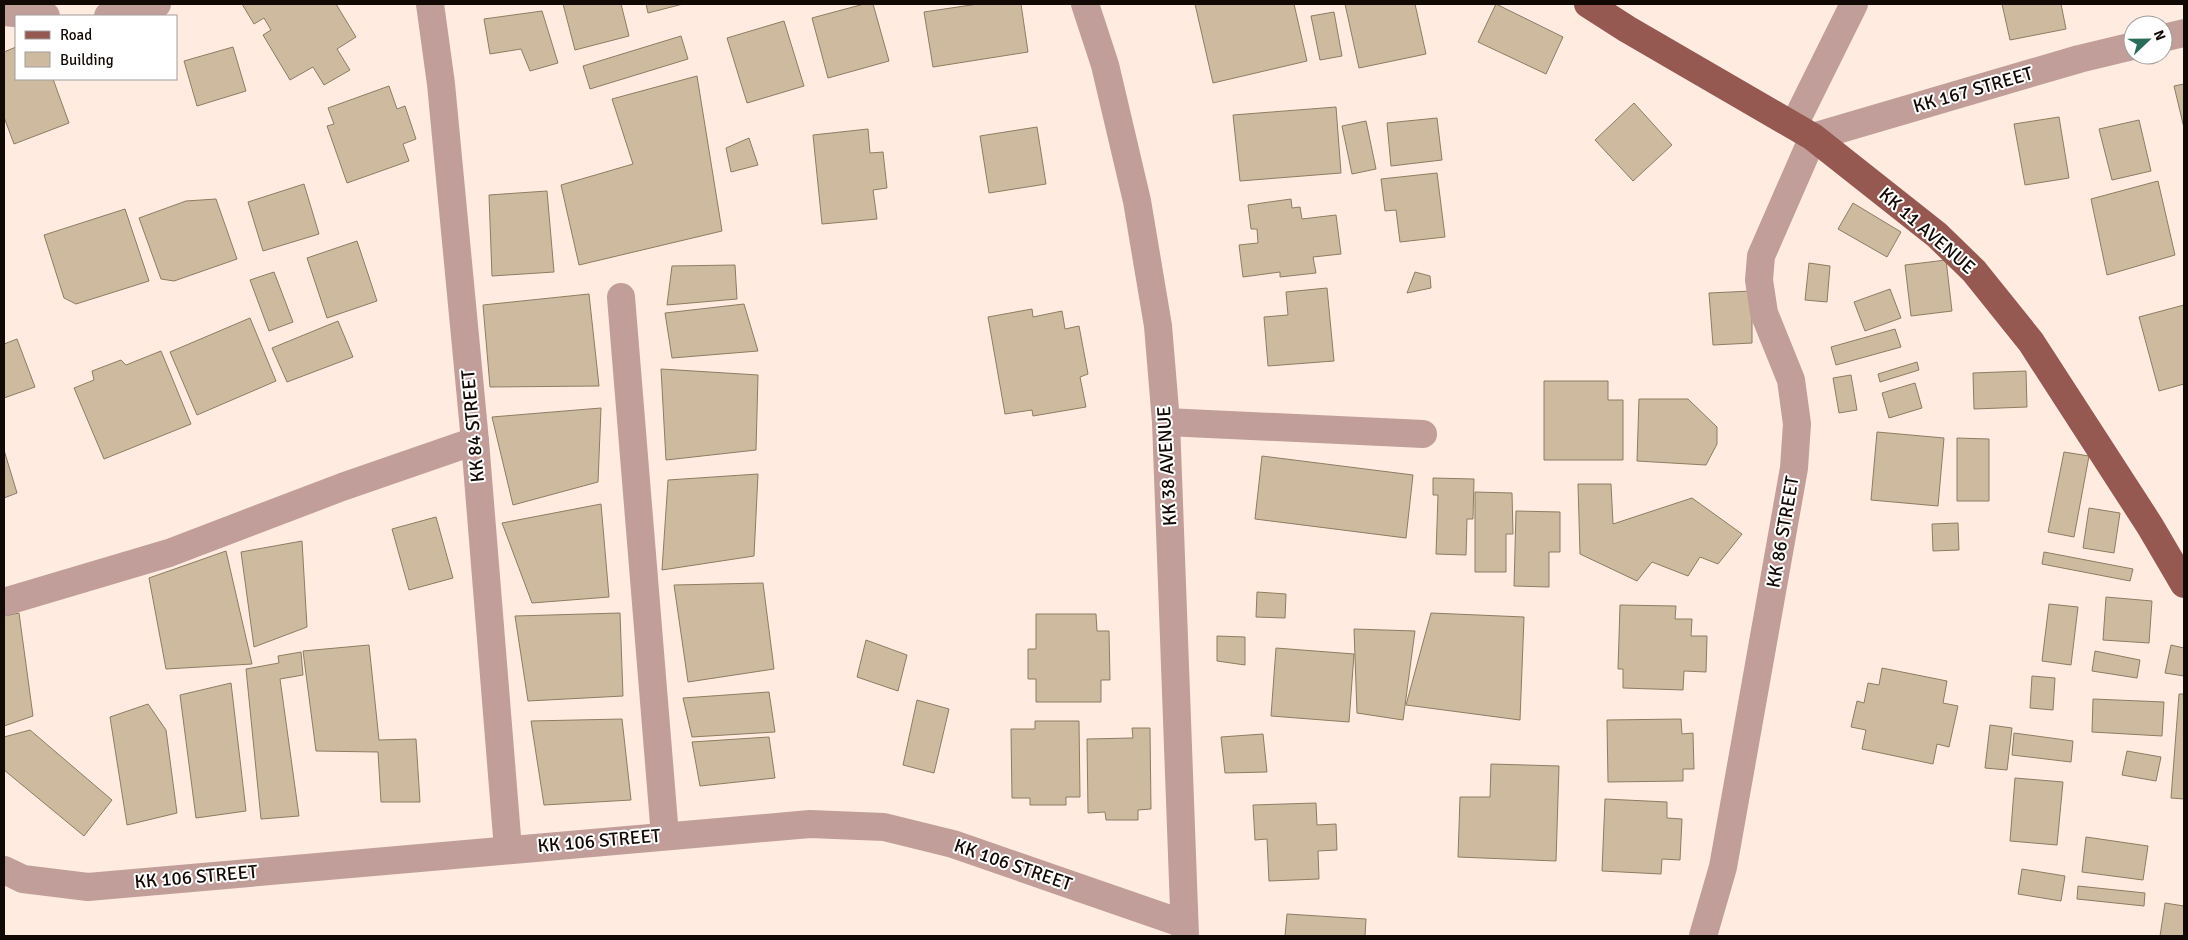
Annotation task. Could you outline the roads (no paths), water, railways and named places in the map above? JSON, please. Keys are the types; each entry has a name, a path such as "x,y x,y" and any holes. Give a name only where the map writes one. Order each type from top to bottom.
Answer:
{"main road":[{"name":"KK 11 AVENUE","path":"1588,4 1627,29 1803,131 1937,236 1974,271 2031,342 2150,526 2184,584"}],"street":[{"path":"112,15 157,4"},
{"name":"KK 84 STREET","path":"430,4 441,84 475,441 508,849"},
{"name":"KK 38 AVENUE","path":"1085,4 1105,65 1137,201 1158,326 1166,422 1184,930"},
{"name":"KK 86 STREET","path":"1703,936 1723,867 1794,468 1797,424 1791,380 1764,313 1759,280 1761,256 1803,131 1854,4"},
{"path":"4,12 36,15"},
{"name":"KK 167 STREET","path":"1803,131 2123,48"},
{"path":"620,297 665,836"},
{"path":"1166,422 1423,434"},
{"path":"4,602 169,554 342,486 475,441"},
{"name":"KK 106 STREET","path":"4,870 23,879 88,887 810,824 884,827 953,844 1184,930"}]}
